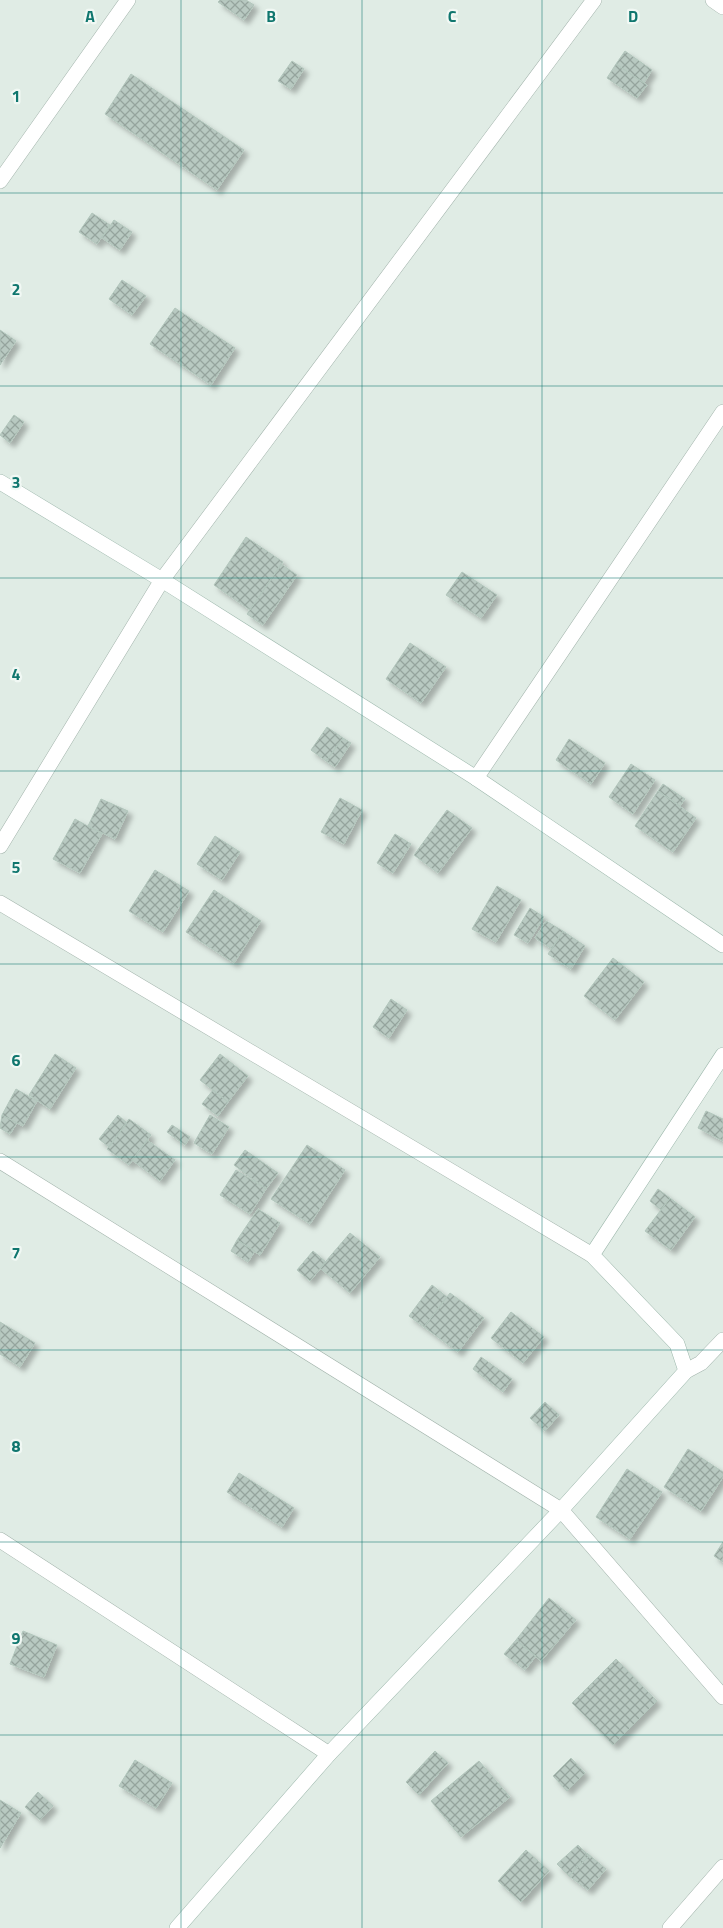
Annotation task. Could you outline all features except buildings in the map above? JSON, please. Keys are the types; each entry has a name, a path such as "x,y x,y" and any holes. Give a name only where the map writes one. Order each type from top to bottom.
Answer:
{"street":[{"path":"0,180 128,0"},
{"path":"0,846 162,580 594,0"},
{"path":"713,0 723,7"},
{"path":"476,778 723,412"},
{"path":"0,482 162,580 476,778 723,945"},
{"path":"0,903 592,1255 677,1344 686,1371"},
{"path":"592,1255 723,1055"},
{"path":"0,1161 561,1510 723,1697"},
{"path":"178,1928 329,1754 561,1510 686,1371 701,1363 723,1340"},
{"path":"0,1540 329,1754"},
{"path":"670,1928 723,1867"}]}
